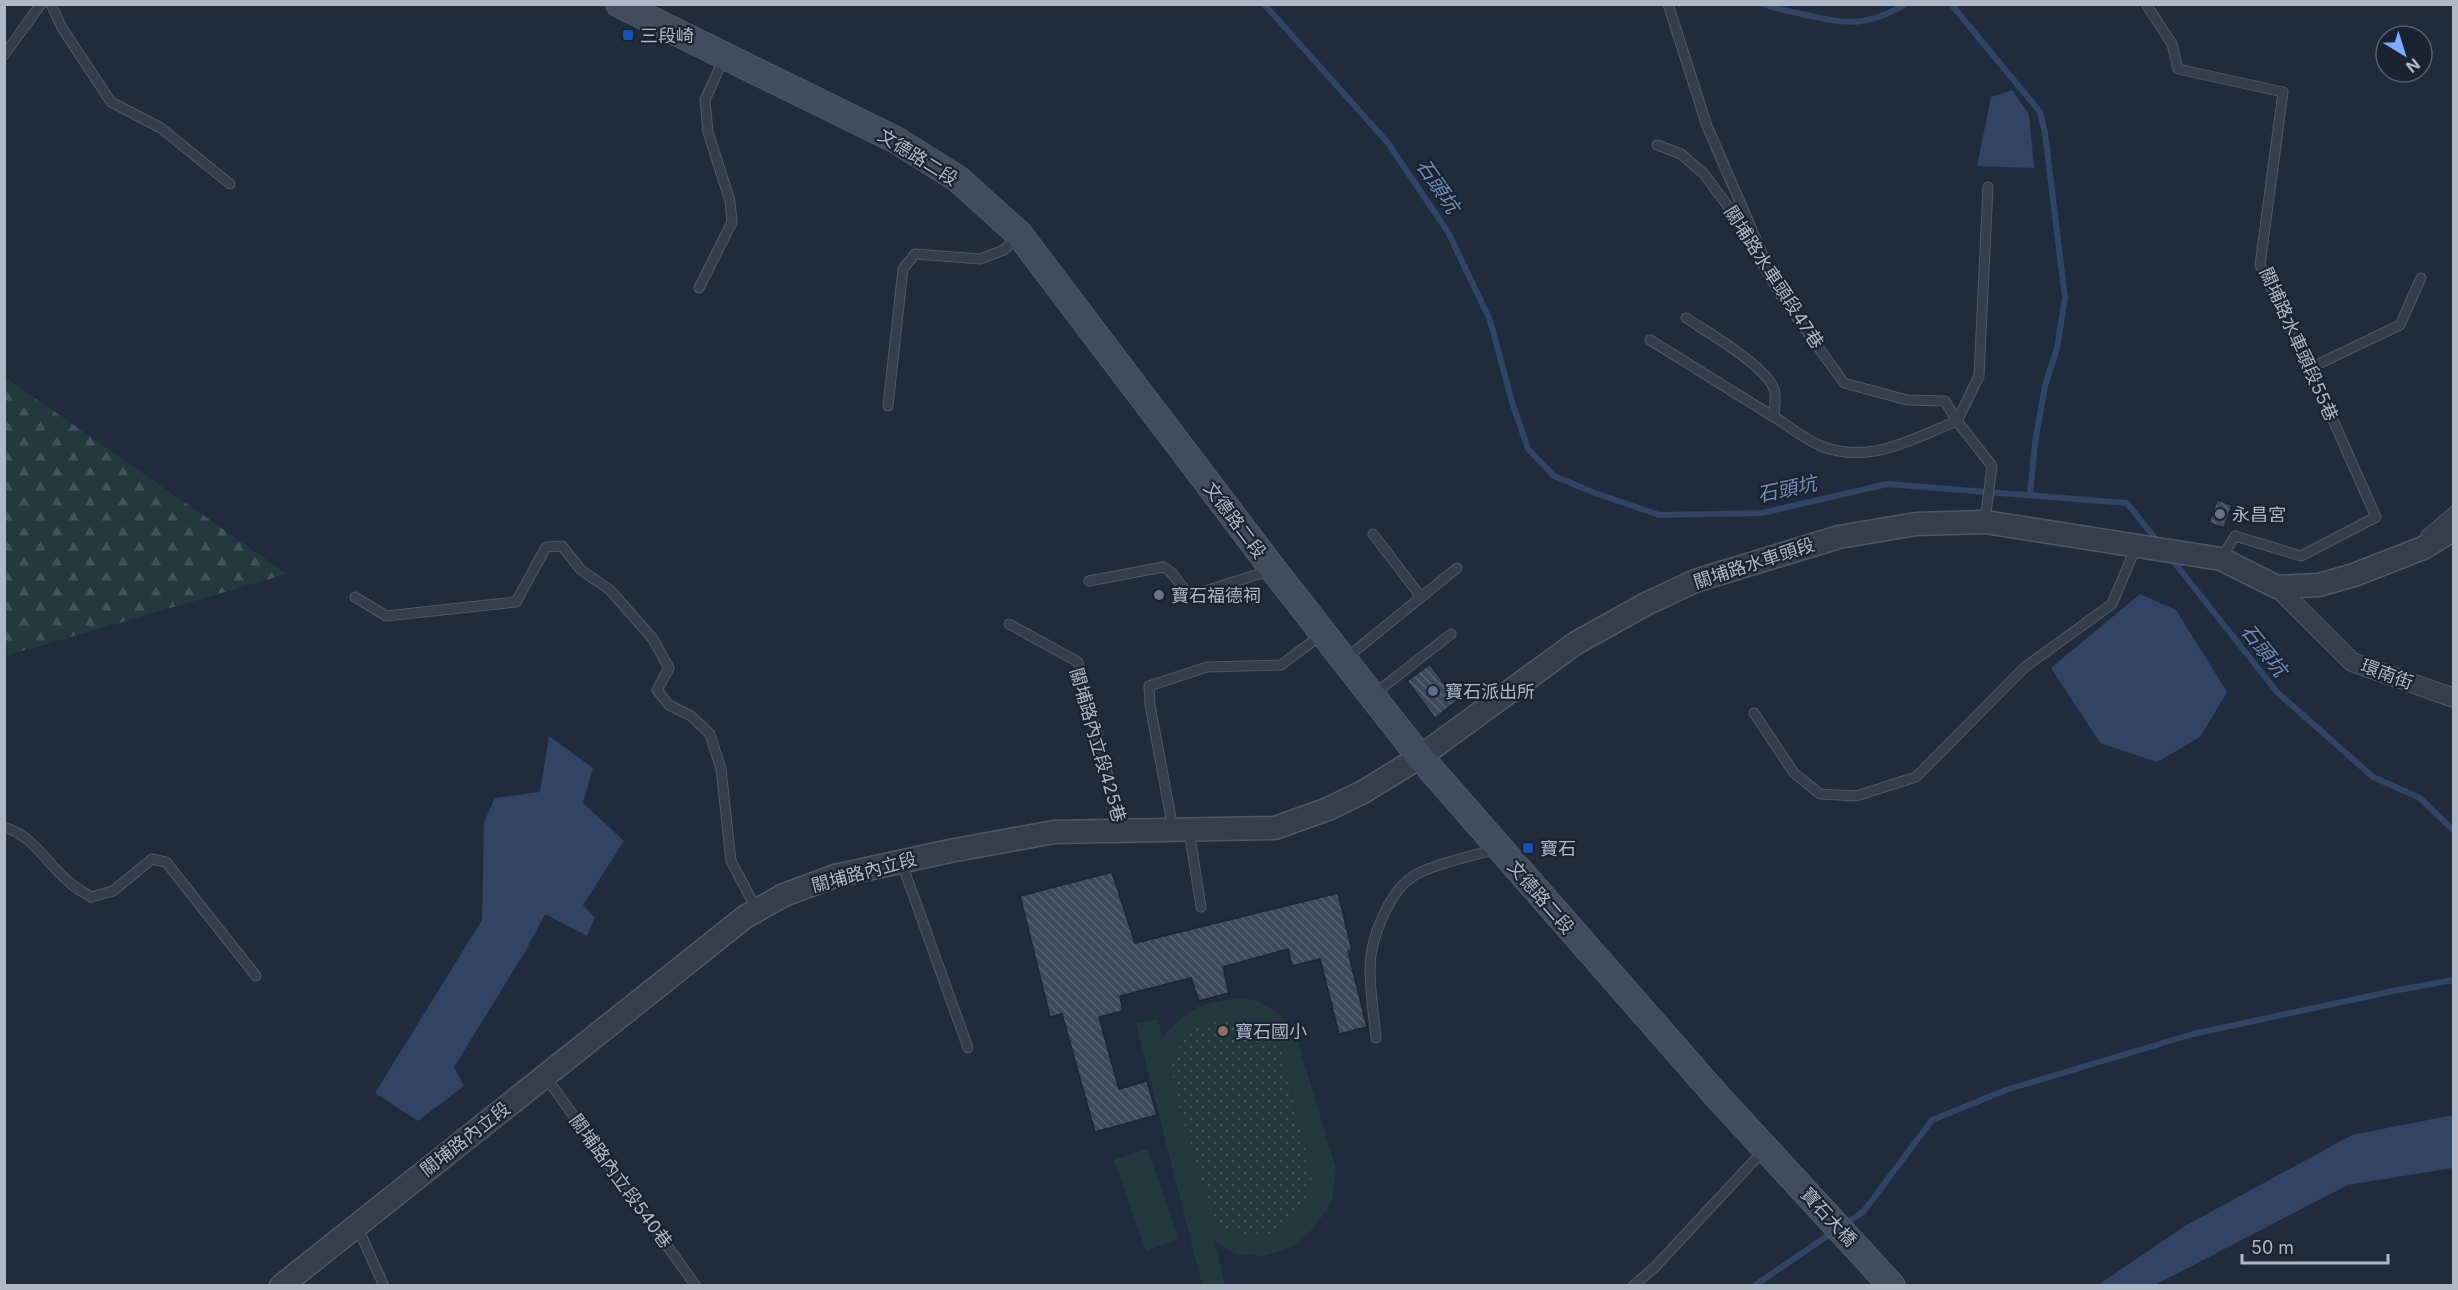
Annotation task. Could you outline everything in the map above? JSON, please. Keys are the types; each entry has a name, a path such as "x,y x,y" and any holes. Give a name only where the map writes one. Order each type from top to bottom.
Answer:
{"main road":[{"name":"文德路二段","path":"619,4 896,140 958,179 1019,234 1371,697 1498,848 1765,1148"},
{"name":"寶石大橋","path":"1765,1148 1892,1286"}],"street":[{"name":"關埔路水車頭段","path":"1420,757 1576,643 1614,621 1695,580 1839,537 1916,524 1985,522 2221,559"},
{"path":"2221,559 2277,587 2319,585 2423,548 2454,529"},
{"name":"環南街","path":"2277,587 2352,662 2454,698"},
{"name":"關埔路內立段","path":"280,1286 746,917 784,895 835,876 1054,832 1275,828 1328,809 1363,792 1420,757"}],"lane":[{"path":"4,55 41,4"},
{"path":"51,4 62,28 111,102 161,128 230,184"},
{"path":"1668,4 1707,126 1780,294"},
{"name":"關埔路水車頭段55巷","path":"2146,4 2172,44 2178,69 2283,92 2260,265 2310,368 2376,517 2301,556 2235,536 2221,559"},
{"path":"699,288 732,222 730,201 708,132 705,100 725,56"},
{"name":"關埔路水車頭段47巷","path":"1657,145 1681,154 1704,174 1733,213 1780,294 1844,382 1907,400 1945,401 1957,421 1992,466 1985,522"},
{"path":"1650,340 1820,446 1847,452 1883,451 1957,421 1979,376 1988,187"},
{"path":"888,406 903,269 915,254 980,259 1004,250 1019,234"},
{"path":"2310,368 2400,325 2421,278"},
{"path":"1686,318 1744,357 1763,373 1775,392 1773,417"},
{"path":"2402,556 2454,511"},
{"path":"1373,534 1421,597"},
{"path":"1754,713 1794,773 1820,794 1856,796 1916,777 2025,667 2112,604 2137,545"},
{"path":"355,597 386,616 516,602 546,547 562,546 581,570 610,590 653,639 669,668 657,690 669,705 691,716 710,734 721,769 731,861 757,910"},
{"path":"1089,581 1163,567 1168,569 1185,590 1196,594 1273,570"},
{"path":"1343,660 1457,568"},
{"name":"關埔路內立段425巷","path":"1009,624 1078,662 1123,832"},
{"path":"1201,907 1150,705 1149,686 1207,667 1281,665 1323,634"},
{"path":"1371,697 1451,634"},
{"path":"4,827 13,829 43,852 67,881 91,897 112,891 152,859 166,862 256,976"},
{"path":"1376,1038 1370,968 1383,916 1395,894 1404,883 1418,873 1498,848"},
{"path":"901,861 968,1048"},
{"name":"關埔路內立段540巷","path":"545,1076 696,1286"},
{"path":"1633,1286 1655,1268 1765,1148"},
{"path":"356,1224 384,1286"}],"green space":[{"path":"5,377 287,574 5,656"},
{"path":"1234,998 1255,1000 1278,1013 1295,1032 1336,1169 1332,1202 1313,1229 1293,1247 1264,1256 1236,1254 1214,1241 1225,1285 1202,1285 1136,1023 1158,1019 1162,1037 1187,1014 1201,1006","holes":["1217,1018 1244,1018 1269,1032 1281,1050 1312,1177 1307,1201 1294,1219 1272,1235 1249,1238 1226,1230 1211,1215 1174,1090 1172,1061 1186,1034"]},
{"path":"1217,1018 1244,1018 1269,1032 1281,1050 1312,1177 1307,1201 1294,1219 1272,1235 1249,1238 1226,1230 1211,1215 1174,1090 1172,1061 1186,1034"},
{"path":"1147,1149 1179,1239 1146,1251 1114,1160"}],"water":[{"path":"2012,90 2029,114 2034,168 1977,166 1991,97"},
{"path":"2140,594 2176,610 2227,692 2200,737 2157,762 2100,743 2051,668"},
{"path":"549,736 593,768 583,803 624,841 583,905 595,918 587,936 545,914 525,952 454,1067 464,1086 418,1121 375,1093 482,920 484,822 495,798 540,792"},
{"path":"2453,1115 2453,1168 2348,1185 2155,1285 2098,1285 2185,1226 2352,1135"}],"building":[{"name":"永昌宮","path":"2217,500 2232,505 2224,528 2209,523"},
{"name":"寶石派出所","path":"1430,664 1457,701 1435,718 1407,681"},
{"path":"1112,872 1135,943 1338,893 1352,950 1348,951 1367,1027 1339,1034 1320,959 1292,966 1288,949 1223,967 1229,993 1199,1001 1191,978 1120,996 1123,1011 1099,1017 1119,1089 1147,1081 1157,1115 1095,1132 1062,1014 1050,1017 1020,896"}],"waterway":[{"name":"石頭坑","path":"1264,4 1388,143 1448,232 1490,320 1512,402 1528,449 1554,476 1659,515 1762,513 1887,484 2127,503 2158,542"},
{"path":"1764,4 1843,22 1878,17 1906,4"},
{"path":"1951,4 2040,112 2045,133 2065,298 2057,348 2045,386 2035,443 2030,495"},
{"name":"石頭坑","path":"2170,557 2277,692 2373,777 2420,798 2454,831"},
{"path":"1844,1225 1864,1211 1932,1120 2006,1090 2193,1034 2454,980"},
{"path":"1754,1286 1833,1232"}],"place":[{"name":"三段崎","path":"628,35"},
{"name":"永昌宮","path":"2220,514"},
{"name":"寶石福德祠","path":"1159,595"},
{"name":"寶石派出所","path":"1433,691"},
{"name":"寶石","path":"1528,848"},
{"name":"寶石國小","path":"1223,1031"}]}
